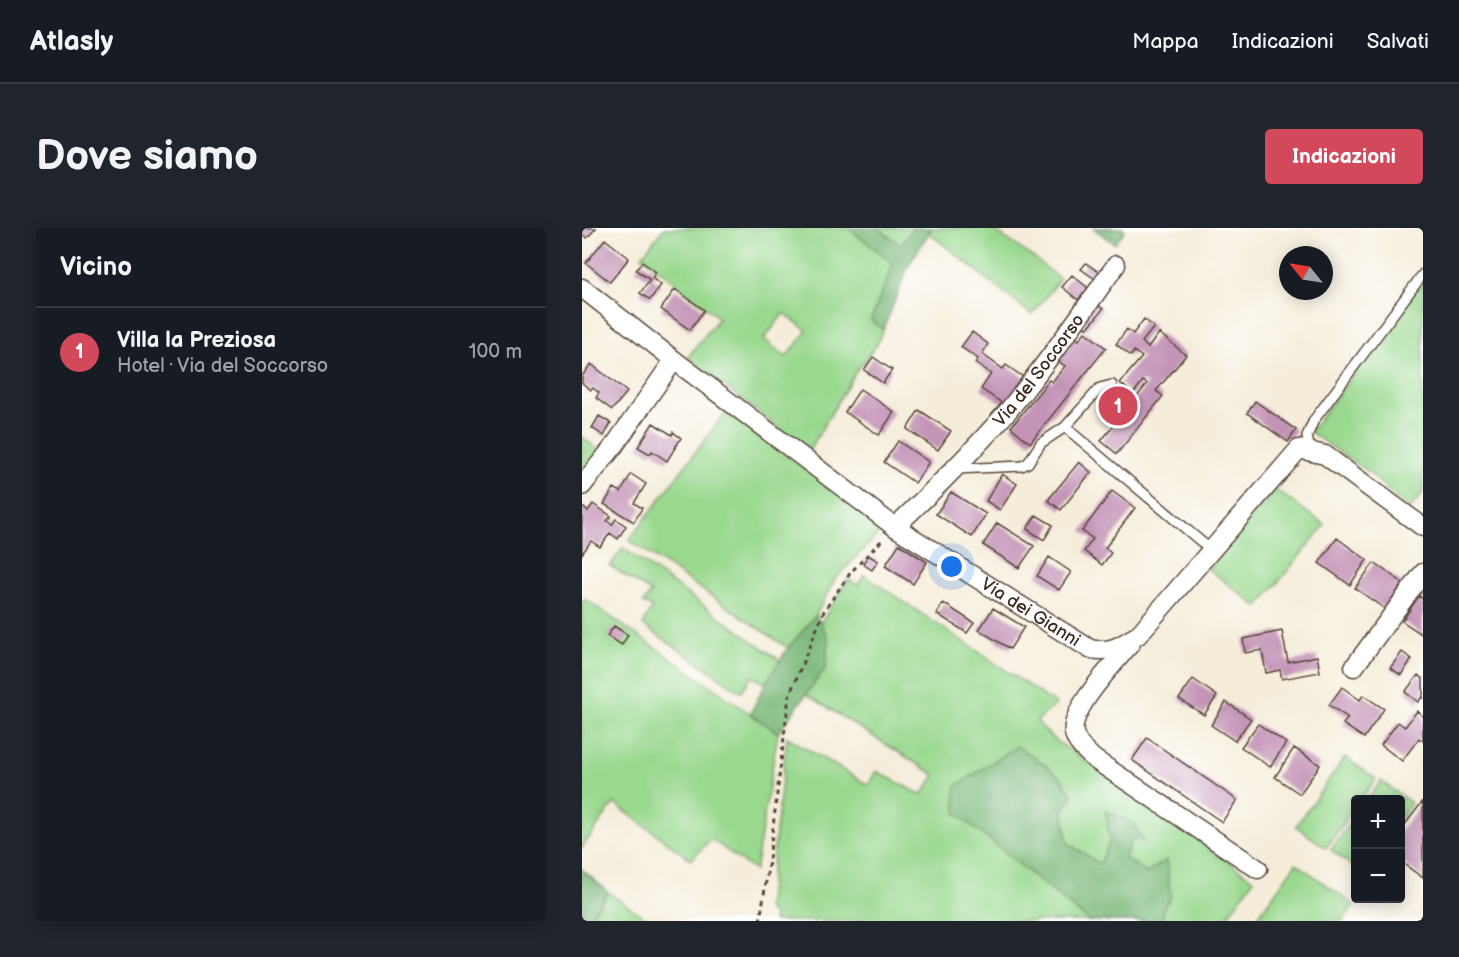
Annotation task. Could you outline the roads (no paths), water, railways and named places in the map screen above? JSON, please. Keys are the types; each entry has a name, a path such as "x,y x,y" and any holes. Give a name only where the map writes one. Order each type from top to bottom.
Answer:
{"street":[{"name":"Via del Soccorso","path":"895,527 942,483 1022,393 1116,265"},
{"name":"Via dei Gianni","path":"582,288 895,527 1090,649 1103,652 1118,647 1138,635 1299,449 1310,451"},
{"path":"582,486 614,446 674,360"},
{"path":"1310,451 1325,455 1423,527"},
{"path":"1354,667 1423,573"},
{"path":"1138,635 1092,690 1076,716 1074,732 1080,746 1095,759 1258,869"}],"lane":[{"path":"1310,451 1307,436 1314,420 1423,274"},
{"path":"953,469 1022,466 1028,463 1041,443 1065,427 1101,388 1112,385"},
{"path":"1065,427 1211,550"}],"place":[{"name":"Villa la Preziosa","path":"1118,406"}]}
